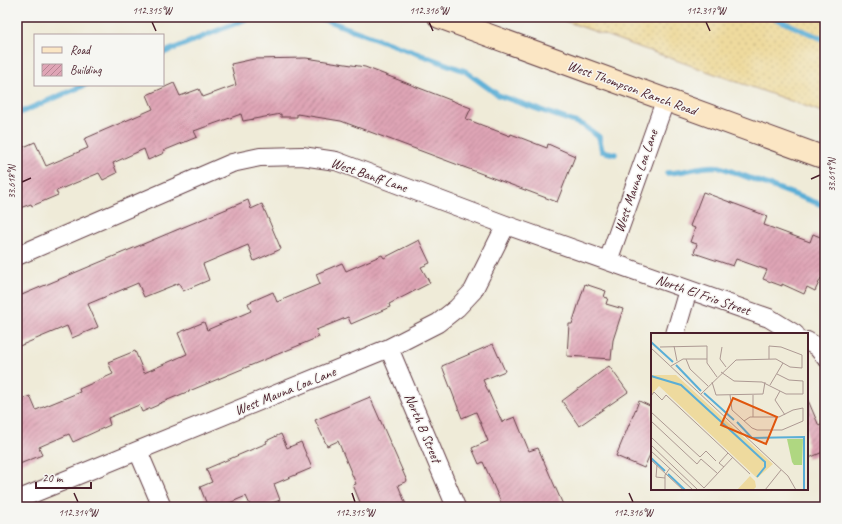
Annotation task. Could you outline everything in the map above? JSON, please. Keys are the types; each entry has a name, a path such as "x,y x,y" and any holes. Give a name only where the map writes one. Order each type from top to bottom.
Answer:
{"main road":[{"name":"West Thompson Ranch Road","path":"439,17 665,101 825,158"}],"street":[{"name":"West Mauna Loa Lane","path":"608,261 665,101"},
{"name":"West Banff Lane","path":"17,256 232,163 260,157 302,156 336,161 506,225 608,261"},
{"name":"West Mauna Loa Lane","path":"17,500 389,348 438,323 457,308 473,291 506,225"},
{"name":"North El Frio Street","path":"608,261 769,318 793,333"},
{"path":"675,333 688,290"},
{"path":"808,342 817,347 825,357"},
{"name":"North B Street","path":"389,348 456,507"},
{"path":"138,450 162,507"}],"sand":[{"path":"554,17 825,17 825,113"}],"building":[{"path":"306,58 365,67 471,108 466,119 547,148 548,144 575,156 557,202 341,121 297,114 297,117 281,117 281,114 243,121 241,114 194,131 197,137 163,151 164,153 148,160 144,149 113,163 117,173 103,180 99,173 56,191 58,195 32,206 31,204 17,209 17,150 35,142 46,166 88,148 84,139 153,109 147,95 174,83 180,96 199,89 203,97 236,85 231,64 254,59"},
{"path":"703,192 767,216 764,225 810,242 813,234 825,239 825,279 821,278 815,291 807,287 804,294 782,284 782,286 763,279 767,270 736,259 733,266 694,253 697,244 690,242 695,228 690,226"},
{"path":"248,200 251,209 262,204 281,249 254,261 248,245 203,264 209,280 183,291 179,283 144,297 138,283 88,304 98,327 72,338 67,326 17,347 17,297"},
{"path":"419,240 430,263 421,267 430,283 389,304 390,307 351,324 348,317 316,330 319,337 142,412 139,405 108,418 110,425 73,442 69,434 39,447 42,455 17,465 17,401 30,396 36,410 80,392 79,389 113,374 108,362 135,351 144,373 187,354 178,333 204,322 207,330 251,311 248,303 273,292 277,302 320,284 316,274 342,263 346,271 382,255 384,258"},
{"path":"585,284 606,291 604,297 608,298 606,304 623,309 613,340 611,359 567,356 569,324 572,324"},
{"path":"493,344 505,371 483,380 502,422 515,417 529,451 538,448 564,507 503,507 483,462 479,464 472,448 488,441 476,412 462,418 442,366"},
{"path":"609,366 628,392 579,426 562,401"},
{"path":"370,397 407,481 398,485 407,507 362,507 353,485 356,484 338,441 327,446 315,420"},
{"path":"808,400 819,426 825,423 825,451 808,459"},
{"path":"639,401 651,407 651,452 644,468 616,456"},
{"path":"281,434 287,448 301,442 312,468 274,484 280,500 262,507 251,507 246,496 220,507 208,507 200,487 212,482 206,469 267,443 266,441"}],"waterway":[{"path":"164,53 251,17"},
{"path":"317,17 465,71 498,95 583,125 599,137 602,151 615,154"},
{"path":"772,17 825,40"},
{"path":"17,114 83,86"},
{"path":"667,173 713,166 720,167 825,206"}]}
